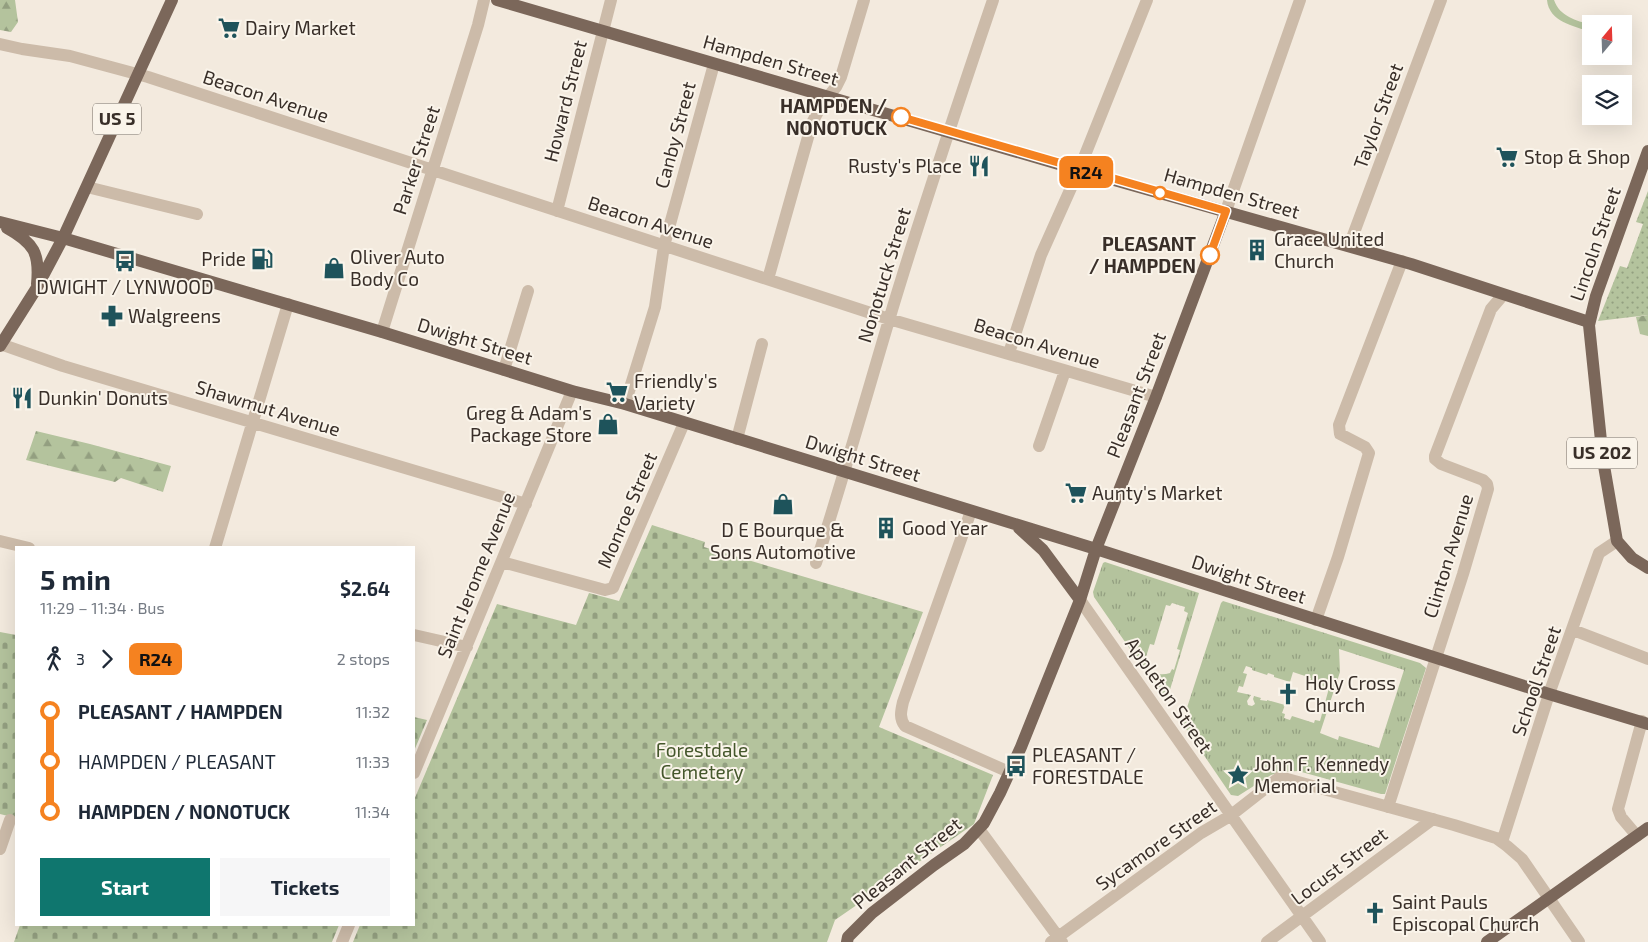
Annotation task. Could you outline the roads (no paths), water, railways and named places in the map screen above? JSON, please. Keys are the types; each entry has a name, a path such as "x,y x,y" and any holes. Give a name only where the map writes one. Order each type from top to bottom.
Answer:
{"main road":[{"name":"US 5","path":"0,345 36,289 63,238 172,0"},
{"name":"Hampden Street","path":"496,0 1079,170 1402,261 1589,322"},
{"name":"Lincoln Street","path":"1589,322 1596,296 1648,151"},
{"name":"Pleasant Street","path":"847,942 848,937 872,913 964,844 984,823 1009,772 1080,600 1096,549 1226,211"},
{"name":"Dwight Street","path":"0,223 63,238 382,332 572,391 625,404 1096,549 1550,694 1645,722"},
{"path":"0,223 27,241 34,251 38,271 36,289"},
{"name":"US 202","path":"1589,322 1603,460 1617,541"},
{"name":"Appleton Street","path":"1016,525 1043,550 1080,600"},
{"path":"1617,541 1632,558 1648,568"},
{"path":"1487,942 1648,828"}],"street":[{"name":"Parker Street","path":"382,332 484,0"},
{"name":"Howard Street","path":"557,211 611,0"},
{"path":"768,280 812,123 822,104 841,77 864,0"},
{"name":"Nonotuck Street","path":"816,563 949,131 993,0"},
{"path":"1009,353 1041,255 1079,170 1147,0"},
{"name":"Taylor Street","path":"1349,246 1441,0"},
{"name":"Pleasant Street","path":"1226,211 1298,1"},
{"name":"Beacon Avenue","path":"0,44 70,56 137,74 890,319 1156,397"},
{"name":"Canby Street","path":"625,404 655,307 664,246 714,64"},
{"path":"87,187 197,214"},
{"path":"1316,620 1338,557 1369,453 1365,447 1340,434 1339,424 1402,261"},
{"path":"504,370 528,291"},
{"name":"Clinton Avenue","path":"1388,807 1463,574 1488,489 1487,484 1483,480 1441,464 1435,456 1491,309 1503,295"},
{"path":"217,546 288,304"},
{"path":"736,439 762,344"},
{"name":"Shawmut Avenue","path":"0,345 63,366 526,504"},
{"path":"1038,446 1065,371"},
{"name":"Saint Jerome Avenue","path":"415,771 572,391"},
{"name":"Monroe Street","path":"502,562 605,590 614,588 684,423"},
{"path":"971,511 903,702 900,712 901,720 905,726 1009,772"},
{"path":"0,541 21,546"},
{"name":"School Street","path":"1502,842 1550,694 1599,553 1617,541"},
{"name":"Appleton Street","path":"1080,600 1320,942"},
{"path":"1573,630 1648,660"},
{"path":"415,635 467,647"},
{"path":"1637,836 1621,817 1618,809 1645,722"},
{"name":"Sycamore Street","path":"1057,940 1201,833 1230,816 1280,777 1388,807"},
{"path":"1388,807 1496,838 1502,842 1522,859 1579,942"},
{"name":"Locust Street","path":"1267,942 1433,819"},
{"path":"0,849 10,820"},
{"path":"979,829 1057,940"},
{"path":"342,942 349,926"}],"place":[{"name":"Dairy Market","path":"229,28"},
{"name":"HAMPDEN / NONOTUCK","path":"901,117"},
{"name":"Stop & Shop","path":"1507,157"},
{"name":"Rusty's Place","path":"979,166"},
{"name":"Grace United Church","path":"1257,250"},
{"name":"PLEASANT / HAMPDEN","path":"1210,255"},
{"name":"Pride","path":"262,259"},
{"name":"DWIGHT / LYNWOOD","path":"125,261"},
{"name":"Oliver Auto Body Co","path":"334,268"},
{"name":"Walgreens","path":"112,316"},
{"name":"Friendly's Variety","path":"617,392"},
{"name":"Dunkin' Donuts","path":"22,398"},
{"name":"Greg & Adam's Package Store","path":"608,424"},
{"name":"Aunty's Market","path":"1076,493"},
{"name":"D E Bourque & Sons Automotive","path":"783,504"},
{"name":"Good Year","path":"886,528"},
{"name":"Holy Cross Church","path":"1288,694"},
{"name":"PLEASANT / FORESTDALE","path":"1016,766"},
{"name":"John F. Kennedy Memorial","path":"1238,775"},
{"name":"Saint Pauls Episcopal Church","path":"1375,913"}],"park label":[{"name":"Forestdale Cemetery","path":"702,761"}]}
